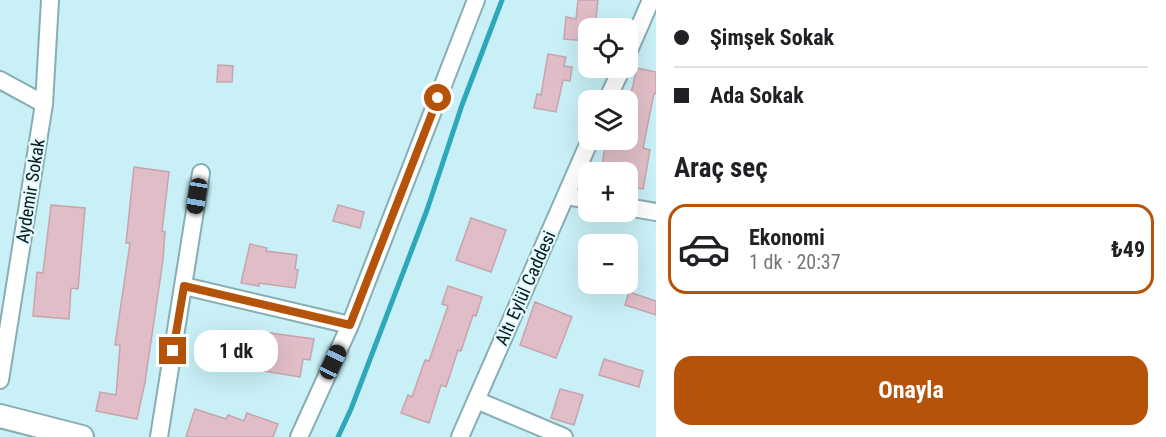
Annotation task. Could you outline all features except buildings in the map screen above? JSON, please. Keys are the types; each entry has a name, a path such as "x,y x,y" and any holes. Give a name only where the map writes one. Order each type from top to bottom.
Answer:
{"street":[{"name":"Aydemir Sokak","path":"0,380 44,104 50,0"},
{"path":"299,437 350,325 476,0"},
{"path":"638,30 651,0"},
{"path":"0,80 44,104"},
{"name":"Altı Eylül Caddesi","path":"460,437 586,150"},
{"path":"159,437 201,173"},
{"path":"566,196 578,198"},
{"path":"638,209 656,212"},
{"path":"184,286 350,325"},
{"path":"476,400 564,437"},
{"path":"0,416 27,430 82,437"}],"waterway":[{"path":"338,437 351,409 427,210 462,105 502,0"}],"route":[{"path":"173,351 184,286 350,325 438,98"}]}
